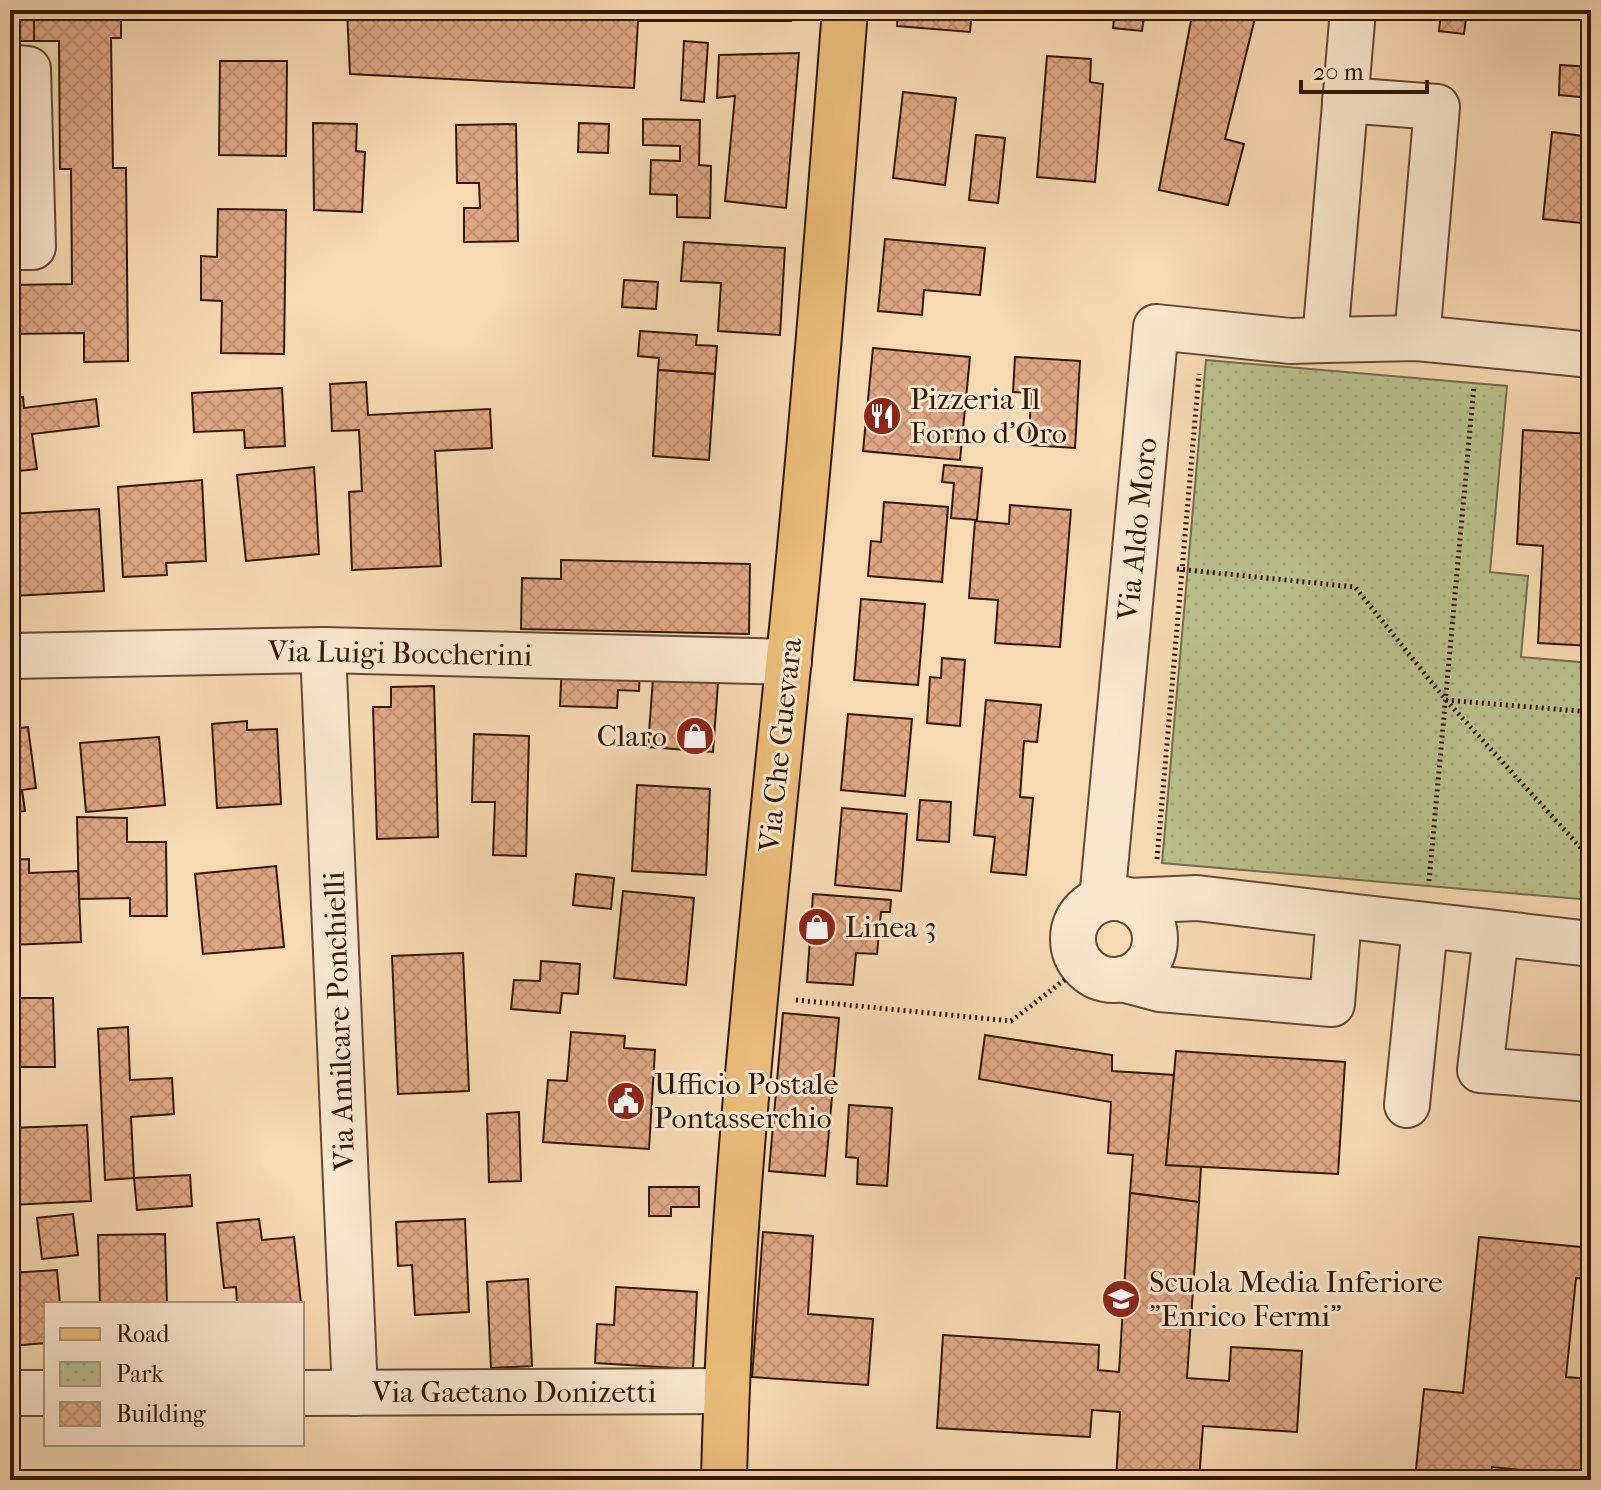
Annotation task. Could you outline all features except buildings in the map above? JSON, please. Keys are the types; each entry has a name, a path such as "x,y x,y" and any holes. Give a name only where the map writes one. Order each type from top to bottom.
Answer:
{"main road":[{"name":"Via Che Guevara","path":"724,1480 726,1391 756,996 789,662 845,10"}],"street":[{"path":"1325,340 1353,10"},
{"path":"10,67 28,69 33,247 10,247"},
{"path":"1345,100 1437,107 1417,338"},
{"name":"Via Aldo Moro","path":"1128,900 1133,565 1156,327 1290,341 1417,338 1591,355"},
{"name":"Via Luigi Boccherini","path":"10,656 323,650 789,662"},
{"name":"Via Amilcare Ponchielli","path":"323,650 355,1393"},
{"path":"1339,915 1332,1004 1160,989 1103,972 1076,954 1075,928 1081,915 1128,900 1197,898 1591,944"},
{"path":"1103,972 1145,966 1156,942 1149,917 1128,900"},
{"path":"1407,1105 1425,926"},
{"path":"1496,935 1480,1070 1591,1079"},
{"name":"Via Gaetano Donizetti","path":"304,1393 726,1391"},
{"path":"10,1393 44,1393"}],"path":[{"path":"1128,900 1183,570 1202,332"},
{"path":"1425,926 1478,343"},
{"path":"1133,565 1355,587 1445,699 1591,859"},
{"path":"1445,699 1591,712"},
{"path":"756,996 1011,1021 1103,972"}],"green space":[{"path":"1206,360 1507,386 1490,572 1528,576 1521,657 1591,663 1591,900 1162,863"}],"place":[{"name":"Pizzeria Il Forno d'Oro","path":"882,416"},
{"name":"Claro","path":"695,736"},
{"name":"Linea 3","path":"817,927"},
{"name":"Ufficio Postale Pontasserchio","path":"626,1101"},
{"name":"Scuola Media Inferiore \"Enrico Fermi\"","path":"1121,1299"}]}
